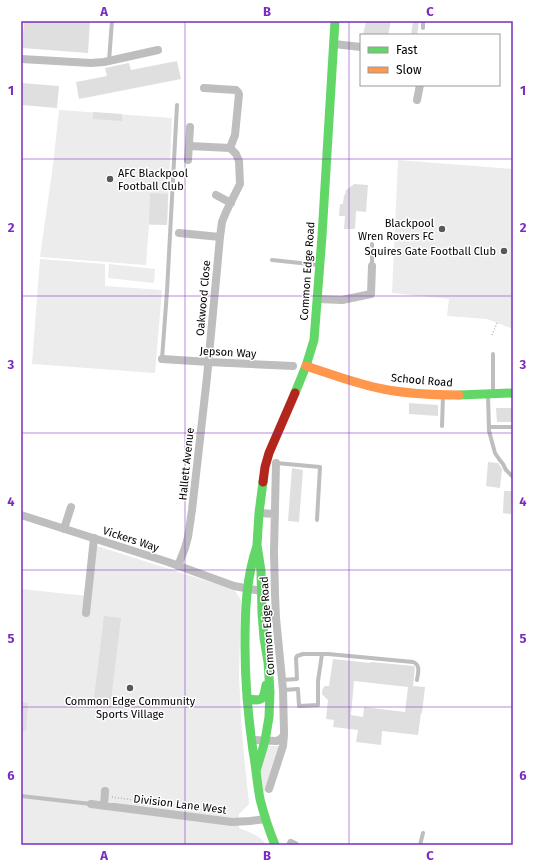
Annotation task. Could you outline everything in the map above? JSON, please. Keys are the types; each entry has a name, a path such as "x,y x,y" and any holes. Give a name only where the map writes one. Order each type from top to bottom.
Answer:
{"main road":[{"name":"Common Edge Road","path":"256,771 265,741 269,717 270,692 268,662 264,638 261,571 257,545 259,513 265,467 269,453 306,366 314,340 335,21"},
{"name":"School Road","path":"306,366 381,389 443,395 513,393"},
{"name":"School Road","path":"300,380 321,374 331,374"},
{"name":"Common Edge Road","path":"257,545 247,579 245,672 259,794 275,845"},
{"path":"247,698 259,700 264,696 266,683 266,654"}],"street":[{"path":"334,44 360,47"},
{"path":"21,59 91,63 109,61 158,50"},
{"path":"417,100 420,86"},
{"path":"189,146 230,148 235,135 238,92 236,90 204,88"},
{"path":"188,160 190,127"},
{"name":"Oakwood Close","path":"209,362 222,222 240,184 239,161 236,154 230,148"},
{"path":"216,195 231,203"},
{"path":"179,233 220,237"},
{"path":"317,299 342,300 371,294 372,266"},
{"name":"Jepson Way","path":"162,359 293,366"},
{"name":"Hallett Avenue","path":"178,566 188,537 209,362"},
{"name":"Common Edge Road","path":"269,789 283,746 284,736 283,690 276,603 274,552 276,463"},
{"path":"64,529 71,507"},
{"path":"259,513 275,514"},
{"name":"Vickers Way","path":"21,515 178,566 234,586 241,592 246,593"},
{"path":"86,614 94,538"},
{"path":"234,586 247,579"},
{"path":"246,593 261,591"},
{"path":"252,740 277,741 281,740 284,736"},
{"path":"104,806 105,791"},
{"name":"Division Lane West","path":"91,804 232,822 250,822 266,819"}],"lane":[{"path":"109,61 112,21"},
{"path":"423,21 423,28"},
{"path":"162,359 177,105"},
{"path":"372,244 372,266"},
{"path":"272,260 320,265"},
{"path":"493,354 489,429 495,453 506,470 513,477"},
{"path":"442,426 443,395"},
{"path":"489,429 513,427"},
{"path":"276,463 320,467 318,520"},
{"path":"282,680 297,679 296,656 322,654 413,662 418,666 417,680"},
{"path":"283,690 298,689 299,706 318,705 318,681 322,654"},
{"path":"21,796 91,804"},
{"path":"420,845 423,833"}],"path":[{"path":"492,335 497,323"}],"shaded area":[{"name":"AFC Blackpool Football Club","path":"59,110 172,118 167,225 149,225 146,265 40,257"},
{"path":"398,160 513,169 513,329 487,319 447,316 449,299 392,293"},
{"path":"40,259 105,264 105,286 162,290 155,373 32,364"},
{"path":"109,264 155,269 154,283 108,278"},
{"name":"Common Edge Community Sports Village","path":"94,545 232,589 241,600 239,676 242,734 249,804 239,814 239,828 258,836 266,845 21,845 21,589 88,596"},
{"path":"267,746 283,746 269,789 259,794 260,771"}],"building":[{"path":"24,21 90,21 88,53 22,48"},
{"path":"366,21 391,21 388,34 363,34"},
{"path":"413,21 419,22 417,34 411,34"},
{"path":"177,61 181,79 79,99 76,82 107,76 105,68 129,63 131,70"},
{"path":"21,83 59,86 57,108 21,105"},
{"path":"93,112 122,114 122,121 93,119"},
{"path":"354,184 368,185 366,212 356,211 355,229 344,229 345,216 339,216 340,204 343,204 346,190"},
{"path":"150,193 168,194 167,225 149,224"},
{"path":"409,403 438,405 438,416 409,414"},
{"path":"496,408 513,408 513,422 497,422"},
{"path":"488,462 498,463 502,469 500,488 486,486"},
{"path":"292,468 303,470 299,522 288,521"},
{"path":"504,491 513,491 511,514 503,513"},
{"path":"104,616 121,618 110,708 93,706"},
{"path":"333,659 414,666 413,686 425,687 418,735 382,731 381,745 356,742 358,730 333,727 334,720 326,719 328,700 322,694 322,691 325,686 329,686","holes":["354,681 408,687 405,712 364,707 363,717 351,715"]},
{"path":"21,702 28,703 26,731 21,731"}],"traffic: fast":[{"path":"295,393 306,366 314,340 335,21"},
{"path":"459,395 513,393"},
{"path":"256,771 265,741 269,717 270,692 262,613 261,571 257,545 263,482"},
{"path":"257,546 250,570 246,607 246,685 251,738 260,799 275,845"},
{"path":"247,699 261,699 263,697 266,685"}],"traffic: slow":[{"path":"306,366 353,382 383,389 421,394 459,395"}],"traffic: jam":[{"path":"263,482 269,453 295,393"}],"place":[{"name":"AFC Blackpool Football Club","path":"110,179"},
{"name":"Blackpool Wren Rovers FC","path":"442,229"},
{"name":"Squires Gate Football Club","path":"504,251"},
{"name":"Common Edge Community Sports Village","path":"130,688"}]}
